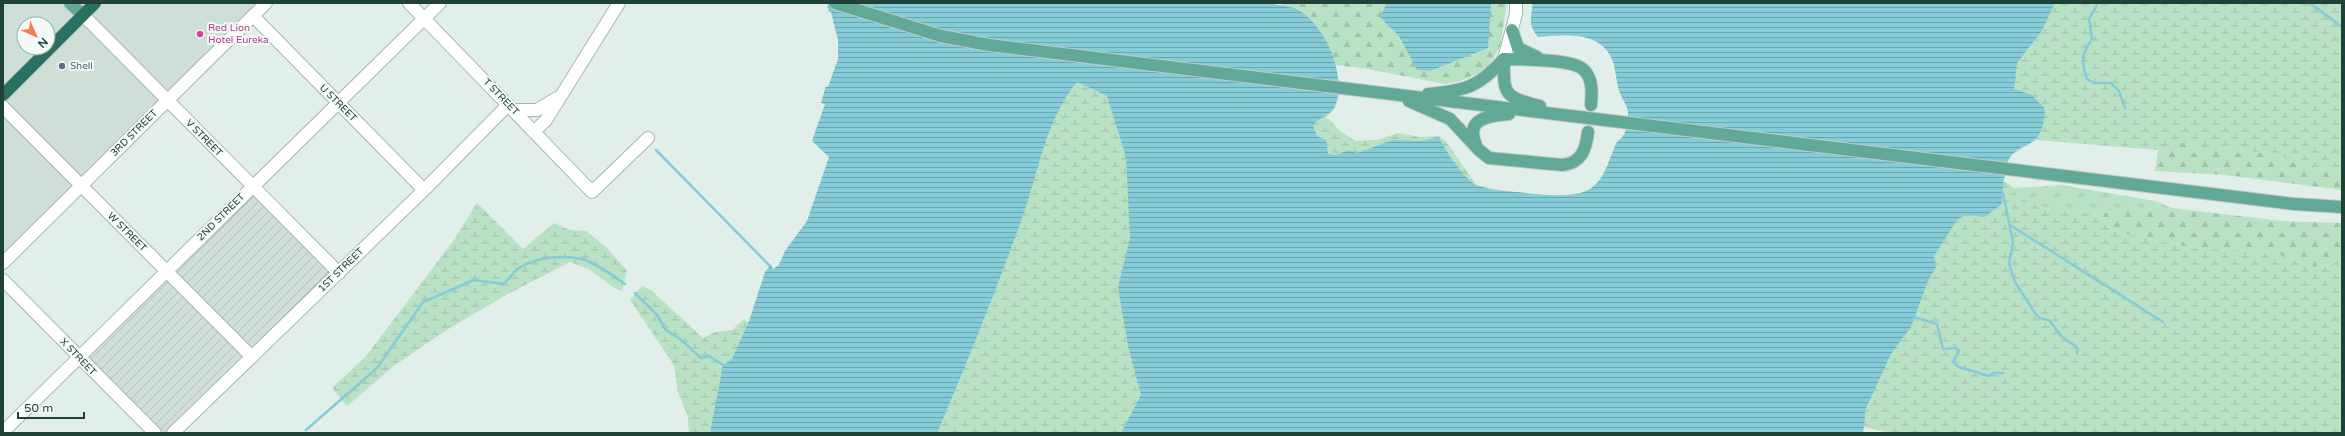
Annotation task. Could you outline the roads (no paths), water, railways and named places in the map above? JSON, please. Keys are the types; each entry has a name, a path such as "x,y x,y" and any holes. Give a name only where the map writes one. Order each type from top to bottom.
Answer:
{"highway":[{"path":"3,95 95,3"}],"main road":[{"name":"V STREET","path":"70,3 83,15"},
{"path":"835,3 941,36 989,45 2294,204 2342,207"},
{"path":"1512,30 1516,44 1522,52 1550,62"},
{"path":"1395,95 1430,94 1460,90 1484,80 1504,59"},
{"path":"1504,59 1550,62 1577,66 1584,70 1590,80 1592,105"},
{"path":"1504,59 1503,86 1508,94 1522,102 1583,117"},
{"path":"1395,95 1443,115 1456,124 1484,155 1494,159 1567,164 1576,160 1584,151 1588,132"},
{"path":"1476,146 1472,130 1480,120 1496,115 1534,112"}],"street":[{"name":"3RD STREET","path":"3,263 266,3"},
{"name":"T STREET","path":"408,3 535,131 592,192 648,138"},
{"name":"2ND STREET","path":"3,432 423,18 440,3"},
{"path":"535,131 546,120 618,3"},
{"path":"1504,59 1512,30 1516,3"},
{"name":"V STREET","path":"83,15 339,273"},
{"name":"U STREET","path":"253,16 424,190"},
{"path":"511,108 537,110 560,96"},
{"name":"W STREET","path":"3,107 252,357"},
{"name":"1ST STREET","path":"173,433 511,108"},
{"name":"X STREET","path":"3,280 155,433"}],"water":[{"path":"827,3 1266,3 1290,7 1302,12 1319,30 1332,53 1336,66 1338,91 1336,103 1334,108 1328,114 1318,120 1313,126 1317,136 1326,140 1328,154 1335,155 1349,150 1357,153 1393,140 1422,141 1439,137 1445,149 1460,170 1471,182 1476,185 1500,191 1543,195 1573,195 1590,189 1600,180 1617,142 1623,137 1627,123 1628,111 1619,90 1614,65 1605,49 1594,40 1578,36 1562,35 1538,37 1531,25 1533,3 2055,3 2041,32 2017,63 2014,89 2032,95 2045,109 2040,133 2035,140 2012,154 2008,161 2004,177 2002,204 1984,217 1966,215 1957,220 1934,256 1936,267 1928,281 1911,327 1891,354 1866,408 1863,433 1121,433 1141,395 1128,346 1118,287 1130,238 1126,157 1107,96 1077,82 1057,113 1043,148 1027,203 1011,248 937,433 710,433 723,365 732,359 750,319 765,272 806,220 826,154 810,142 833,61 831,23"},
{"path":"1387,3 1491,3 1488,48 1430,71 1417,70 1399,36 1380,17"}],"waterway":[{"path":"2098,3 2089,19 2092,39 2083,58 2085,72 2087,79 2094,83 2111,83 2119,91 2125,108"},
{"path":"2310,3 2342,27"},
{"path":"656,150 770,266"},
{"path":"2003,193 2013,242 2009,264 2015,282 2039,318 2049,320 2062,337 2077,347 2077,354"},
{"path":"2010,225 2163,322"},
{"path":"306,430 377,368 423,302 474,280 504,284 517,270 526,264 542,259 560,257 577,258 590,262 625,284"},
{"path":"635,293 657,315 666,330 680,339 701,358 709,356 723,365"},
{"path":"1914,317 1937,324 1943,349 1955,348 1959,351 1953,362 1959,367 1989,376 1993,373 2003,373"}],"place":[{"name":"Red Lion Hotel Eureka","path":"200,34"},
{"name":"Shell","path":"62,66"}]}
